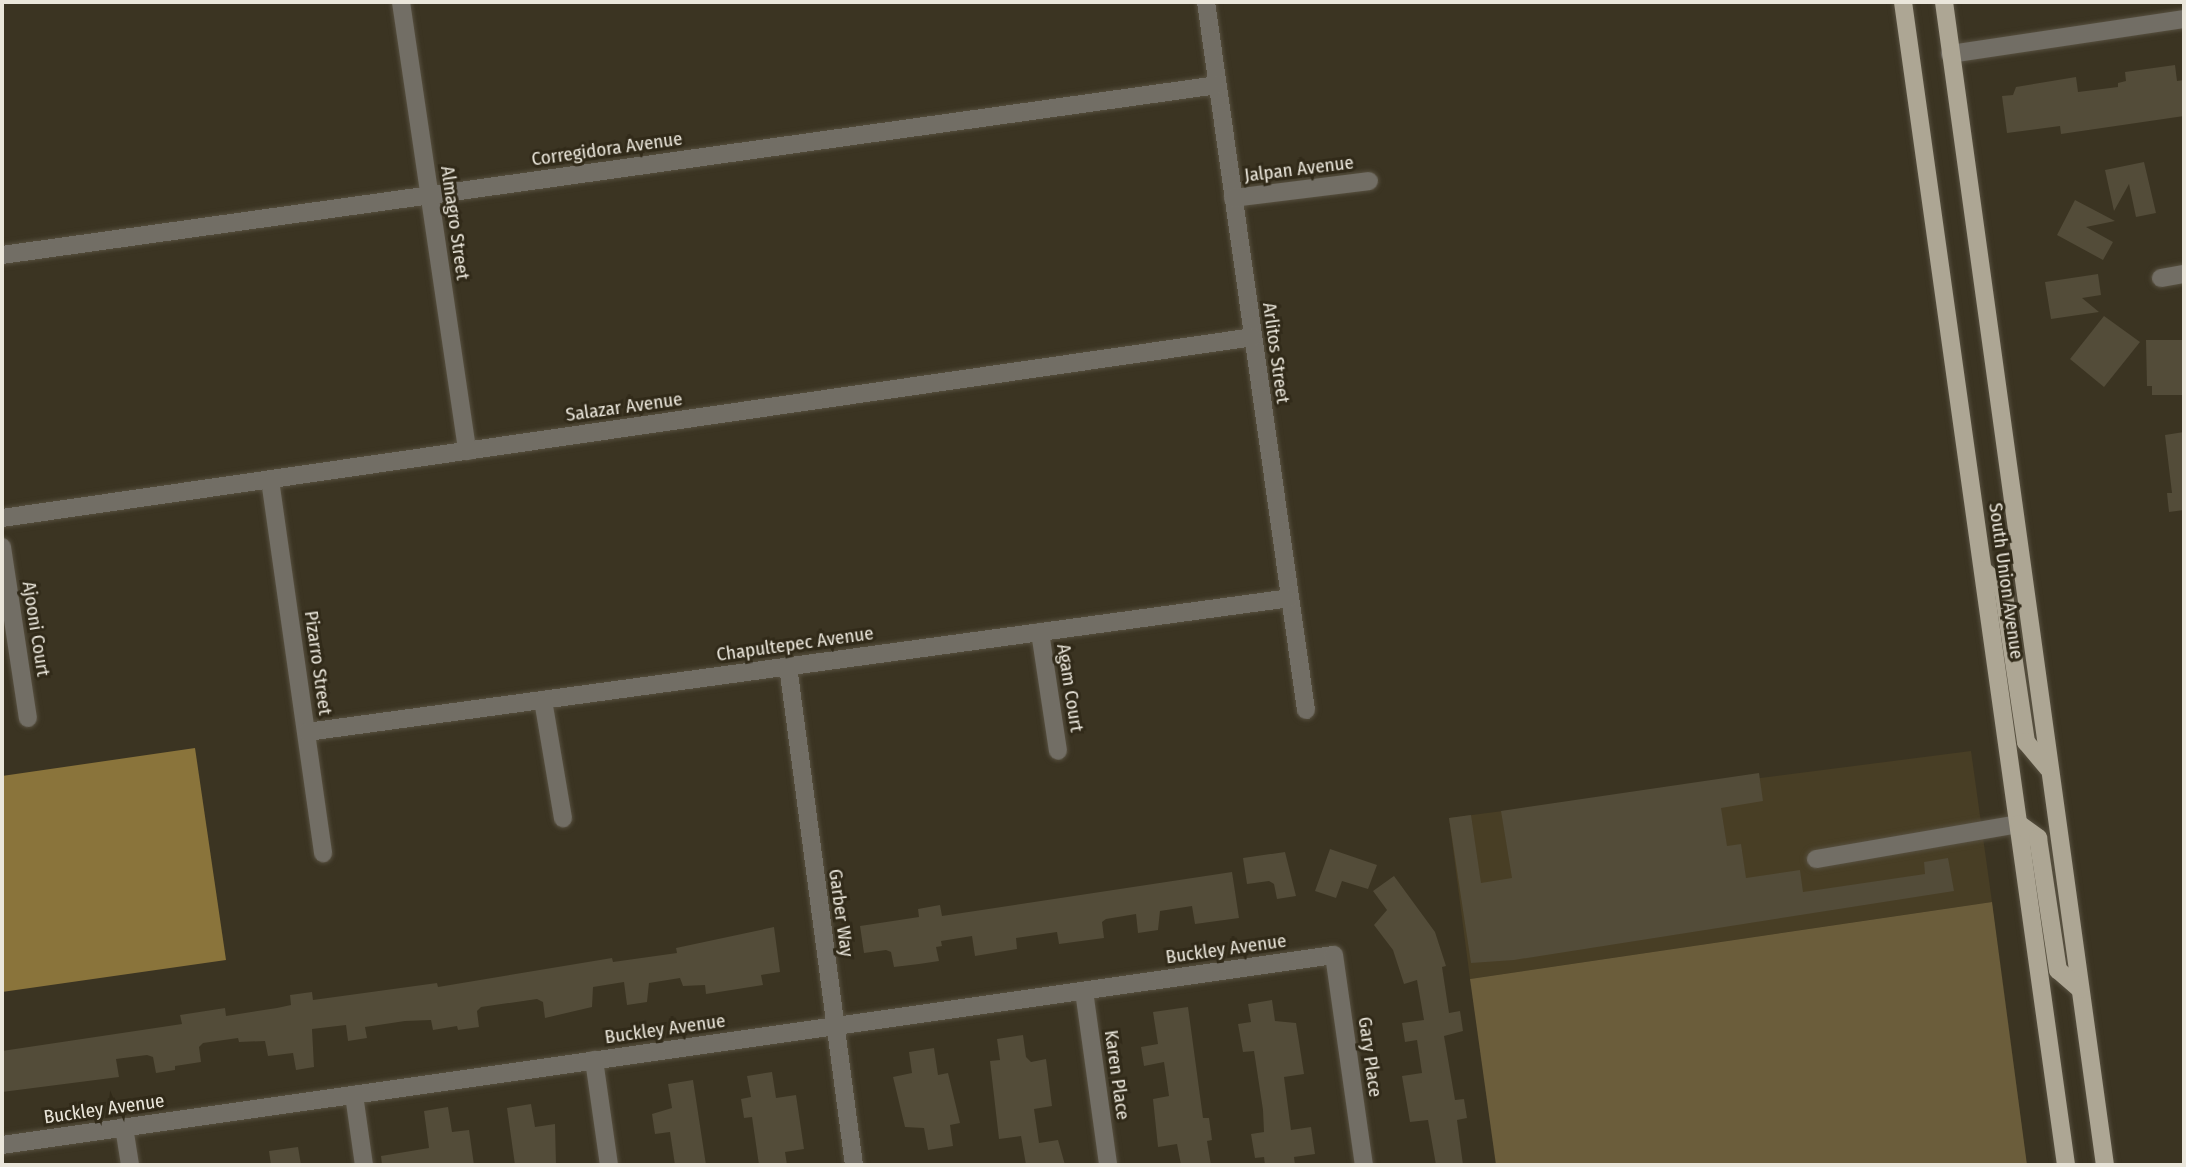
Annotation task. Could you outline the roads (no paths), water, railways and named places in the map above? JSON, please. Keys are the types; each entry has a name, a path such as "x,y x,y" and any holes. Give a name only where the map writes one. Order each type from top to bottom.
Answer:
{"main road":[{"name":"South Union Avenue","path":"1903,2 2066,1165"},
{"name":"South Union Avenue","path":"1944,2 2105,1165"},
{"path":"1983,570 2003,588 2026,742 2048,768"},
{"path":"2019,824 2038,838 2058,970 2080,989"}],"street":[{"name":"Almagro Street","path":"401,2 467,451"},
{"name":"Arlitos Street","path":"1206,2 1306,710"},
{"path":"1950,54 2184,19"},
{"name":"Corregidora Avenue","path":"2,255 1217,85"},
{"name":"Jalpan Avenue","path":"1233,198 1369,181"},
{"path":"2161,278 2184,274"},
{"name":"Salazar Avenue","path":"2,518 1253,337"},
{"name":"Pizarro Street","path":"270,480 323,853"},
{"name":"Ajooni Court","path":"2,547 28,718"},
{"name":"Chapultepec Avenue","path":"306,732 1290,598"},
{"name":"Agam Court","path":"1040,632 1058,751"},
{"name":"Garber Way","path":"788,667 855,1165"},
{"path":"544,700 563,818"},
{"path":"1816,859 2019,824"},
{"name":"Buckley Avenue","path":"2,1145 1334,955"},
{"name":"Gary Place","path":"1334,955 1364,1165"},
{"name":"Karen Place","path":"1083,991 1108,1165"},
{"path":"594,1060 609,1165"},
{"path":"354,1095 364,1165"},
{"path":"124,1127 130,1165"}]}
